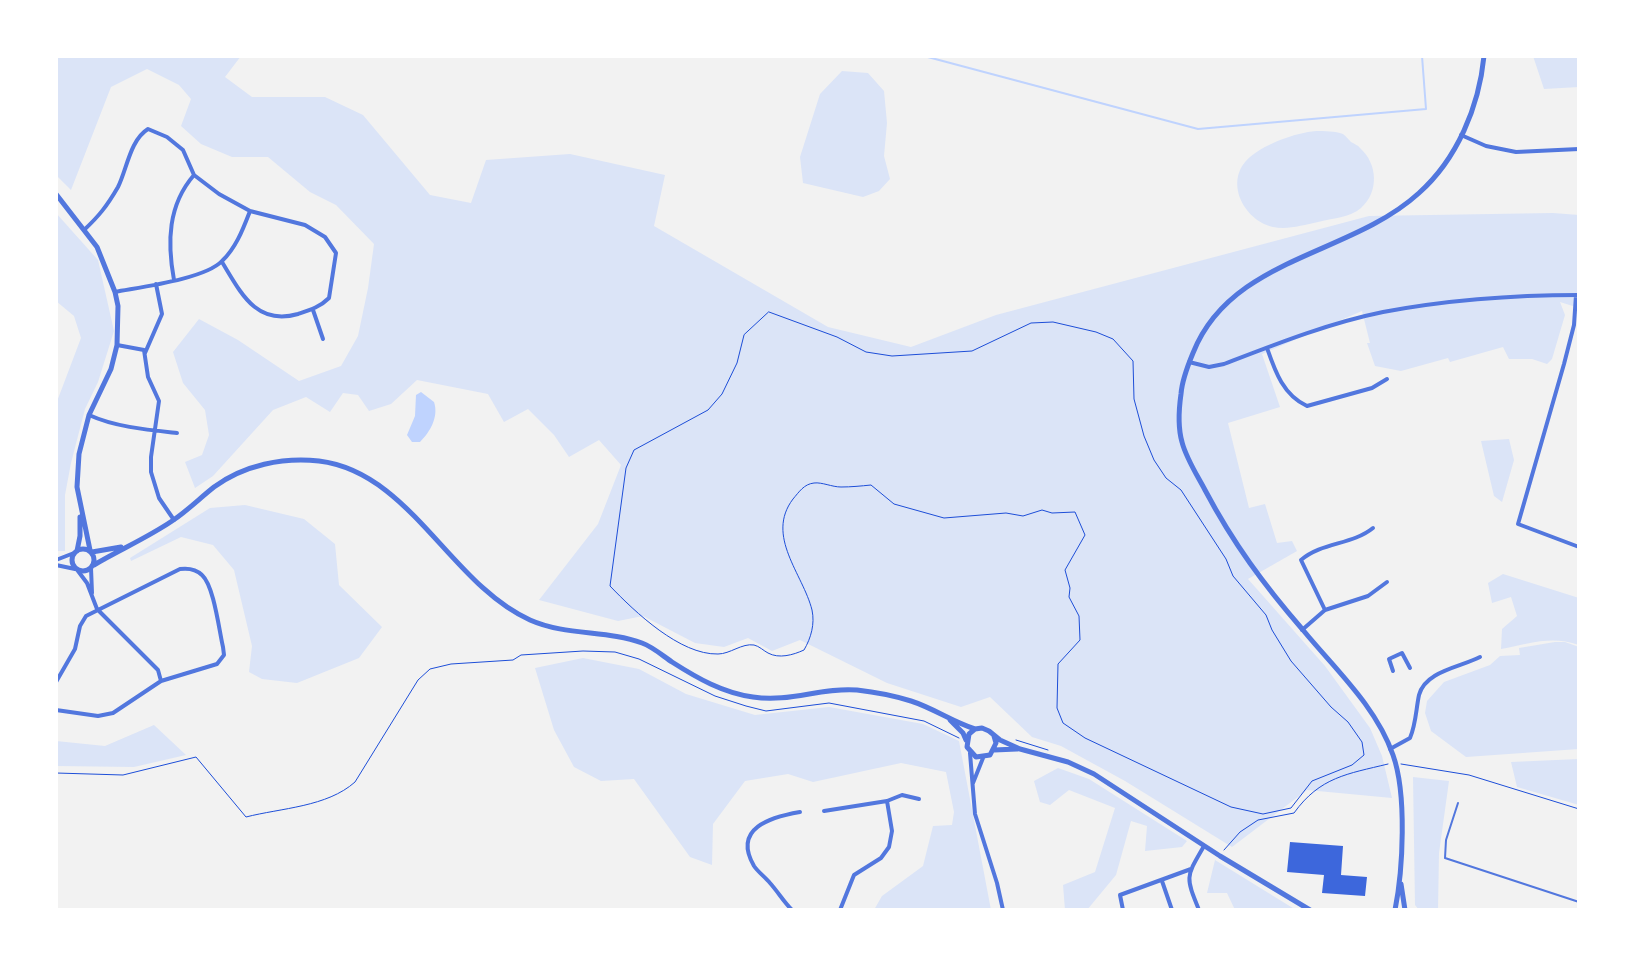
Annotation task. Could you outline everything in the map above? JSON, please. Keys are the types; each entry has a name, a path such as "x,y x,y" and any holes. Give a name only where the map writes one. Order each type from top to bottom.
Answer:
{"street":[{"path":"1405,910 1400,878 1399,780 1390,749 1359,695 1302,630 1246,560 1220,518 1182,442 1181,393 1189,362 1206,326 1223,305 1263,276 1347,238 1401,208 1418,194 1451,159 1481,85 1484,56"},
{"path":"84,230 102,214 119,185 139,134 148,129 167,137 183,150 194,175 219,194 250,211 305,224 325,237 336,253 328,298 312,310 272,318 260,311 248,300 222,262"},
{"path":"1461,135 1486,146 1516,152 1579,149"},
{"path":"174,280 170,256 171,225 175,208 184,188 194,175"},
{"path":"56,194 97,247 116,292 119,324 117,345 111,369 89,415 79,454 77,487 80,536 72,559 92,595 97,609 158,670 161,681"},
{"path":"116,292 202,273 222,262 240,238 250,211"},
{"path":"156,284 162,314 145,353 148,377 159,401 151,472 159,498 174,520"},
{"path":"1189,362 1209,367 1224,364 1316,331 1382,312 1487,298 1578,295 1574,325 1518,524 1579,547"},
{"path":"312,310 323,339"},
{"path":"117,345 144,350 145,353"},
{"path":"1267,348 1281,382 1291,396 1307,406 1372,388 1387,379"},
{"path":"89,415 98,419 155,431 177,433"},
{"path":"56,565 85,572 174,520 217,485 257,466 286,461 307,461 346,468 360,473 388,493 478,584 497,600 532,621 560,630 643,644 696,678 725,690 753,698 772,699 831,691 857,690 911,701 975,729"},
{"path":"79,507 91,551 95,558 92,567 92,595"},
{"path":"1325,610 1301,560 1311,551 1363,536 1373,528"},
{"path":"56,560 83,548 91,551 131,545"},
{"path":"56,682 75,649 80,626 86,616 180,569 194,569 203,575 209,585 224,655 217,664 161,681 113,713 98,716 56,710"},
{"path":"1302,630 1325,610 1368,596 1387,582"},
{"path":"1393,671 1389,659 1402,653 1410,668"},
{"path":"1390,749 1410,738 1419,695 1426,682 1436,675 1466,665 1480,657"},
{"path":"946,716 963,733 970,753 975,814 997,882 1003,910"},
{"path":"966,740 975,729 989,730 994,736 996,743 994,750"},
{"path":"994,736 1020,748 1068,762 1094,774 1204,846 1310,910"},
{"path":"972,785 983,758 994,750 1020,748"},
{"path":"970,753 983,758"},
{"path":"824,811 887,801 902,795 920,799"},
{"path":"840,910 854,875 881,858 890,847 892,831 887,801"},
{"path":"792,910 755,867 747,852 750,836 758,824 774,816 800,812"},
{"path":"1198,910 1188,880 1191,869 1204,846"},
{"path":"1123,910 1120,895 1191,869"},
{"path":"1395,910 1400,878"},
{"path":"1162,880 1172,910"}],"lane":[{"path":"1458,804 1446,840 1445,858 1579,902"}],"path":[{"path":"769,312 837,336 866,352 892,356 972,351 1031,323 1053,322 1096,332 1113,339 1134,361 1134,400 1144,436 1166,478 1182,490 1226,559 1233,576 1266,615 1272,630 1291,661 1331,707 1348,722 1362,742 1364,755 1352,765 1312,781 1291,808 1263,814 1230,808 1116,754 1063,723 1057,708 1058,664 1080,640 1079,616 1069,597 1070,588 1065,570 1085,535 1075,512 1052,513 1042,510 1023,516 1006,514 944,518 894,504 871,485 839,487 814,483 802,488 791,502 782,531 790,563 803,584 812,611 813,626 804,650 780,657 770,654 755,645 744,646 718,654 702,652 682,645 629,606 610,586 626,468 634,450 708,410 722,394 737,363 744,335 769,312"},
{"path":"56,773 123,774 196,757 246,817 326,799 342,793 354,782 418,680 430,669 451,664 513,660 521,655 583,651 615,652 639,659 715,696 766,711 829,704 924,721 950,733 958,739 963,733"},
{"path":"1011,738 1017,740"},
{"path":"1401,764 1408,763 1470,775 1579,809"},
{"path":"1223,851 1227,843 1258,820 1294,813 1306,797 1317,787 1338,778 1389,764"}],"shaded area":[{"path":"56,56 241,56 225,77 252,97 325,97 363,115 430,195 471,203 486,160 570,154 665,175 654,226 828,327 911,347 996,315 1369,216 1553,213 1579,215 1579,308 1560,302 1565,315 1552,359 1547,364 1532,359 1509,359 1503,347 1450,362 1448,358 1401,371 1375,366 1367,343 1370,343 1362,311 1262,354 1280,407 1228,423 1249,508 1265,504 1277,543 1292,541 1297,551 1248,579 1325,666 1370,728 1382,756 1392,798 1307,790 1232,847 1125,781 1061,746 1032,737 990,697 961,707 887,683 800,640 772,651 748,638 724,647 695,643 643,616 618,621 539,600 598,524 621,465 599,440 569,457 554,435 528,409 504,422 488,394 417,380 391,404 369,411 358,395 343,393 330,412 306,397 273,410 213,476 195,488 185,462 202,455 209,435 205,410 183,383 173,352 199,319 238,340 299,381 341,366 358,336 368,288 374,244 336,205 310,192 268,157 232,157 201,144 181,126 191,99 179,85 147,69 111,87 71,190 56,175"},
{"path":"1533,56 1579,56 1579,87 1544,89"},
{"path":"842,71 868,73 884,91 887,123 884,156 890,179 879,191 863,197 803,183 800,157 820,94"},
{"path":"1316,131 1343,134 1366,155 1373,170 1374,178 1371,194 1367,201 1352,214 1301,226 1279,228 1262,223 1245,208 1240,198 1238,177 1242,166 1250,157 1273,143 1290,136"},
{"path":"56,213 98,260 114,331 98,382 85,409 71,463 65,495 65,551 56,551 56,404 81,338 74,316 56,301"},
{"path":"1509,439 1514,460 1502,502 1494,496 1481,441"},
{"path":"245,505 304,519 335,544 339,585 382,627 359,658 297,683 262,679 249,672 252,646 234,570 213,545 181,537 131,561 130,558 210,508"},
{"path":"1503,574 1579,598 1579,645 1569,642 1549,641 1501,649 1502,629 1517,616 1511,597 1492,603 1488,583"},
{"path":"1565,642 1579,647 1579,749 1466,757 1431,731 1425,713 1427,701 1444,682 1490,665 1500,656 1520,655 1519,648"},
{"path":"583,658 639,669 686,694 755,715 829,707 923,724 959,741 991,910 874,910 882,896 923,866 933,826 952,825 954,812 946,772 901,763 813,782 788,774 745,781 713,824 712,865 690,857 634,779 601,781 574,767 554,730 535,668"},
{"path":"154,725 186,755 134,767 56,766 56,741 105,746"},
{"path":"1579,759 1579,805 1517,787 1511,762"},
{"path":"1058,768 1089,779 1187,841 1182,847 1145,851 1147,826 1131,821 1116,875 1087,910 1065,910 1063,885 1095,872 1115,808 1069,790 1050,805 1040,802 1034,781"},
{"path":"1413,777 1449,781 1439,853 1438,910 1419,910 1415,905"},
{"path":"1215,860 1296,910 1235,910 1227,893 1207,893"}],"water":[{"path":"421,392 434,402 434,419 427,434 420,442 412,442 407,435 415,416 416,395"}],"building":[{"path":"1290,842 1343,846 1341,875 1367,877 1365,896 1322,893 1324,875 1287,872"}],"waterway":[{"path":"924,56 1198,129 1426,109 1422,56"}]}
